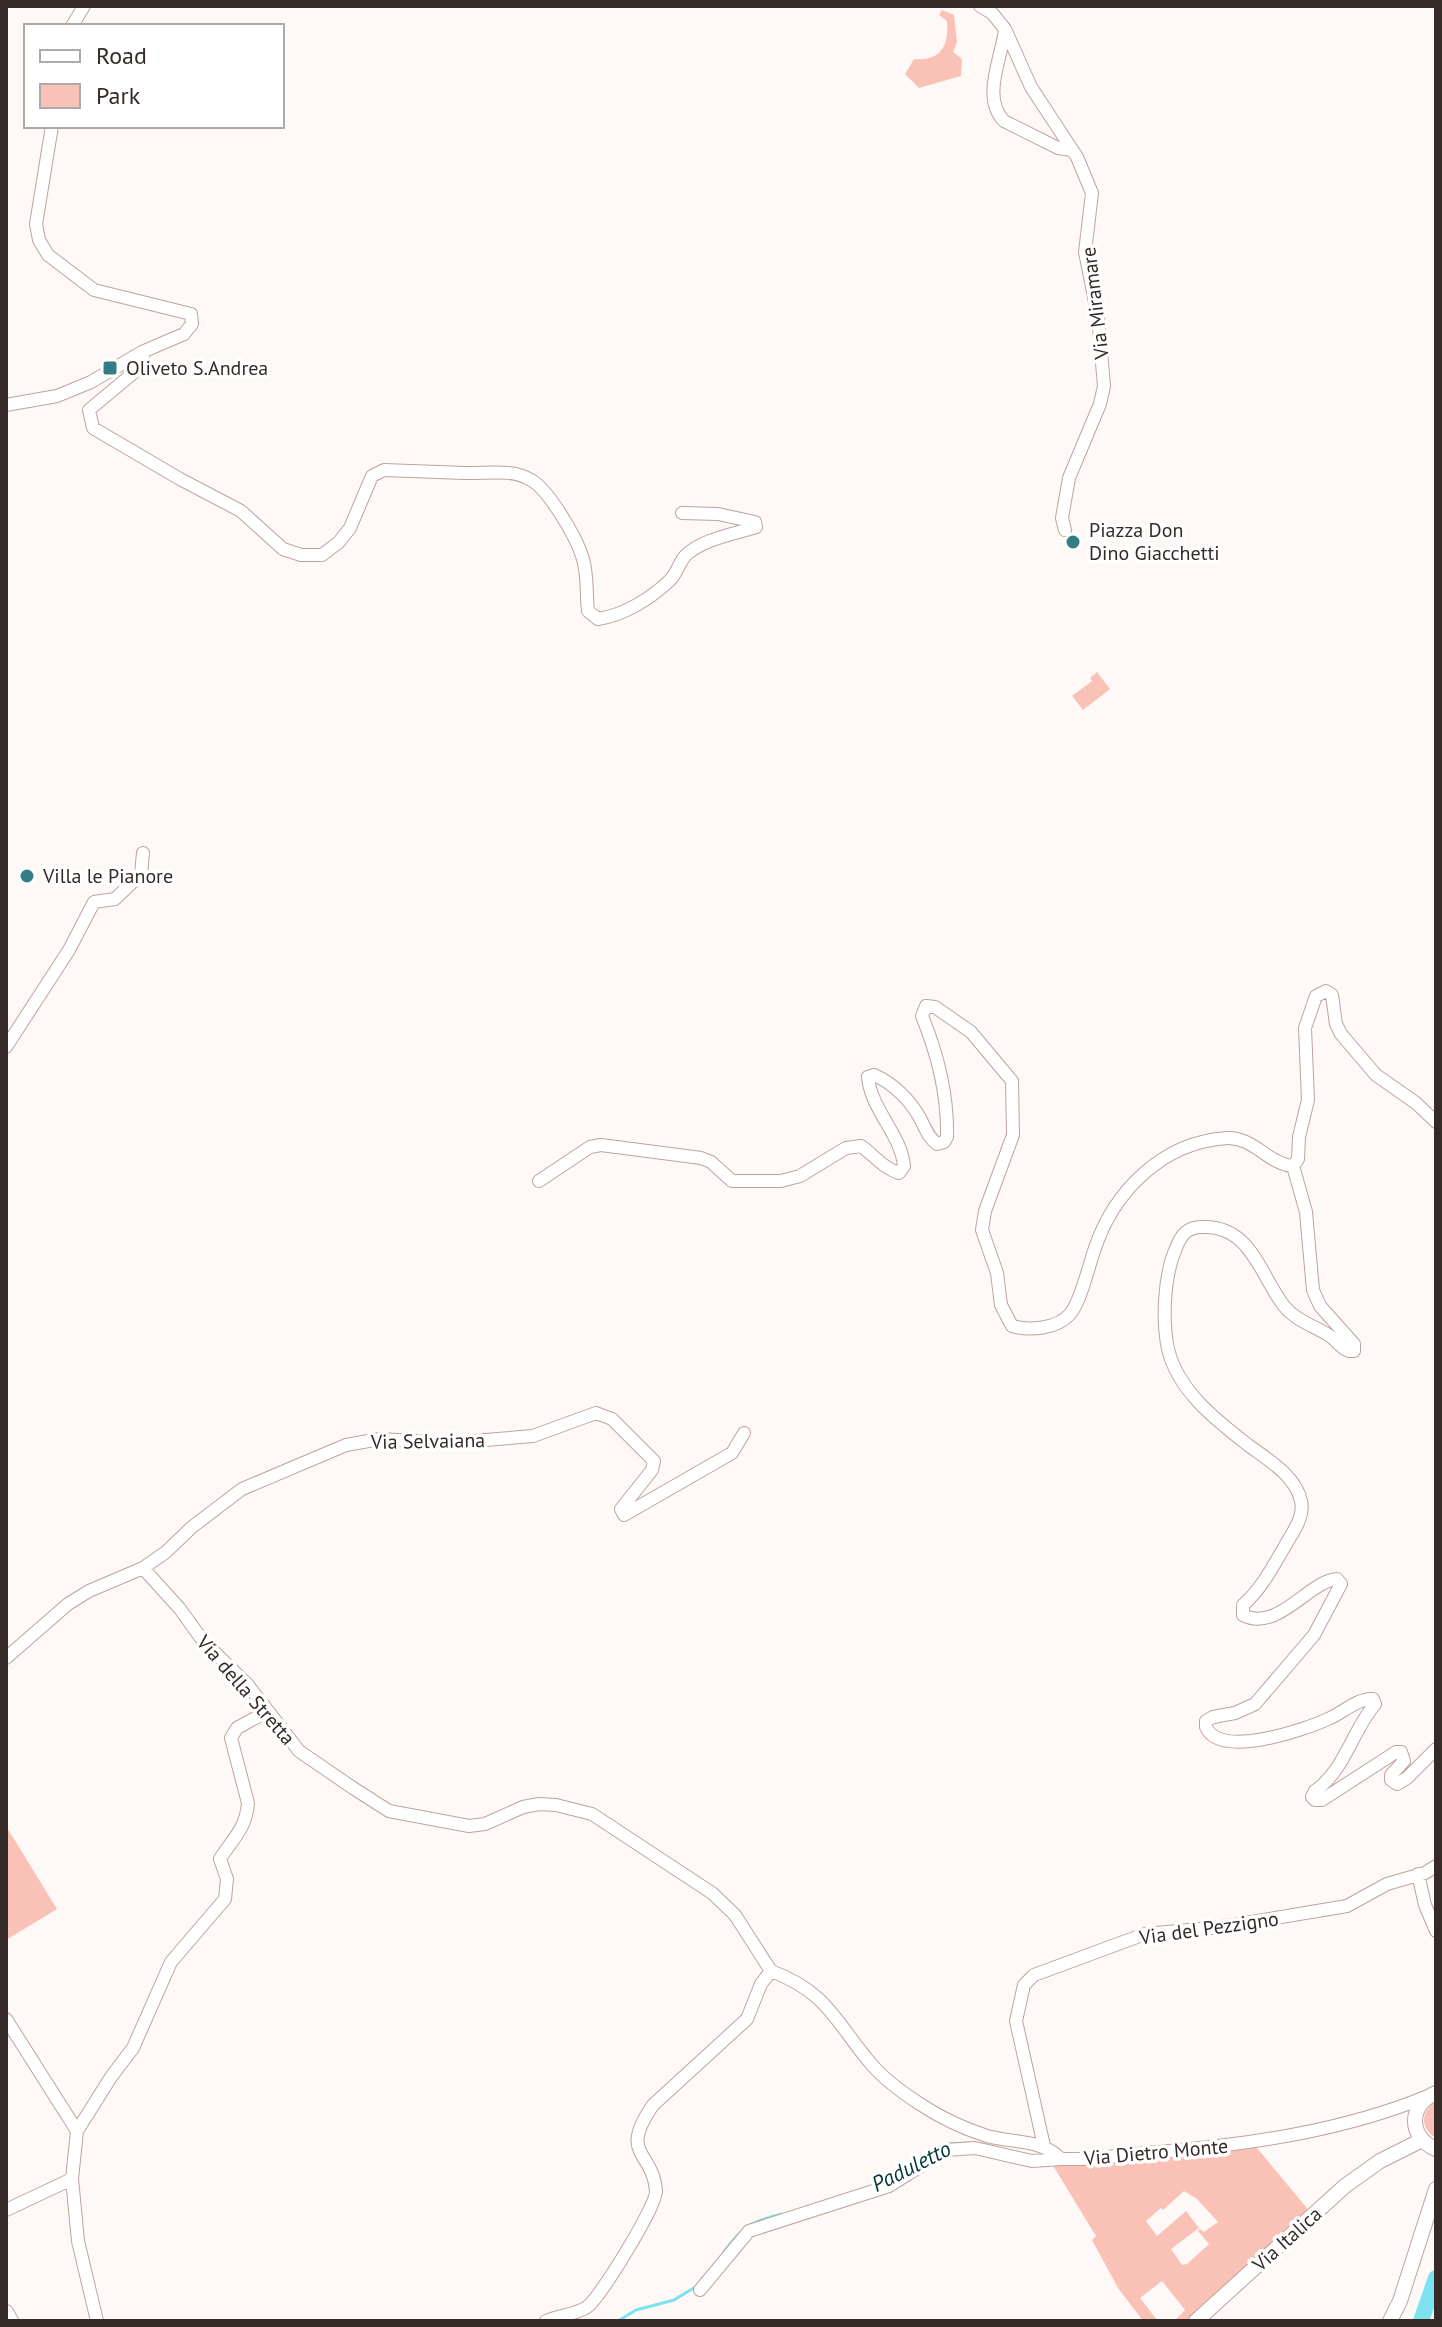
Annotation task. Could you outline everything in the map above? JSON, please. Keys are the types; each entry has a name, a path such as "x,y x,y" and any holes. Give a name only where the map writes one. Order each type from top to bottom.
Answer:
{"main road":[{"name":"Via Italica","path":"1196,2321 1345,2186 1380,2161 1417,2127 1420,2104 1433,2094"},
{"path":"1417,2127 1436,2149"},
{"path":"1390,2321 1436,2189"},
{"path":"6,2312 11,2321"}],"street":[{"path":"73,24 84,6"},
{"name":"Via Miramare","path":"980,6 992,13 1005,29 1031,87 1085,171 1092,193 1085,252 1098,317 1104,386 1100,404 1069,478 1062,518 1065,530"},
{"path":"1005,29 993,84 994,106 998,115 1058,148 1072,150"},
{"path":"6,405 57,396 91,382 142,352 184,334 192,324 191,314 94,290 48,255 39,240 36,224 52,128"},
{"path":"142,352 144,364 89,410 93,428 241,511 283,549 301,555 322,555 339,542 350,528 372,476 384,470 500,472 514,475 532,480 565,522 583,558 588,611 598,619 615,616 642,601 671,580 685,556 699,547 756,527 755,522 718,514 682,513"},
{"path":"6,1047 69,950 94,902 115,899 141,874 143,853"},
{"path":"1293,1166 1298,1159 1299,1137 1308,1100 1305,1028 1316,996 1326,991 1332,995 1336,1024 1341,1034 1376,1075 1416,1103 1436,1122"},
{"path":"539,1181 590,1147 601,1145 701,1158 711,1162 732,1181 752,1183 800,1176 846,1148 861,1146 886,1169 899,1173 904,1166 903,1150 868,1085 868,1077 874,1075 882,1078 910,1102 930,1138 937,1144 944,1142 947,1137 946,1093 936,1050 922,1016 926,1006 935,1007 971,1032 1012,1081 1013,1135 985,1211 982,1230 997,1273 1001,1305 1012,1326 1021,1329 1041,1327 1069,1315 1110,1215 1130,1186 1166,1155 1228,1138 1248,1141 1284,1165 1293,1166"},
{"path":"1293,1166 1306,1212 1313,1290 1320,1306 1354,1344 1354,1351 1346,1350 1285,1307 1252,1251 1241,1240 1225,1230 1204,1226 1191,1228 1181,1235 1168,1266 1164,1332 1170,1359 1185,1386 1205,1410 1273,1463 1294,1485 1302,1503 1300,1518 1267,1578 1243,1605 1243,1615 1264,1617 1290,1608 1326,1581 1337,1579 1341,1584 1314,1635 1255,1704 1235,1713 1213,1717 1206,1721 1206,1727 1216,1739 1232,1742 1261,1740 1324,1721 1360,1701 1373,1699 1375,1704 1348,1752 1315,1791 1312,1797 1315,1800 1322,1800 1396,1752 1401,1752 1404,1761 1391,1775 1391,1780 1397,1784 1436,1749"},
{"name":"Via Selvaiana","path":"143,1568 242,1489 346,1445 380,1439 449,1443 533,1436 590,1413 602,1414 612,1419 654,1461 652,1470 621,1509 624,1515 732,1453 744,1433"},
{"path":"6,1658 68,1604 89,1591 143,1568"},
{"name":"Via della Stretta","path":"143,1568 180,1609 203,1641 247,1684 299,1751 389,1811 469,1826 485,1824 523,1807 548,1804 601,1819 712,1893 735,1915 771,1971"},
{"path":"97,2321 78,2241 72,2179 77,2131 133,2048 171,1962 225,1899 227,1879 220,1859 238,1837 248,1803 231,1738 237,1728 266,1712"},
{"path":"1436,1853 1418,1874 1425,1905 1436,1931"},
{"name":"Via del Pezzigno","path":"1054,2152 1016,2021 1024,1985 1034,1975 1145,1934 1222,1927 1347,1906 1387,1884 1425,1873 1436,1866"},
{"path":"546,2321 582,2310 591,2305 601,2291 651,2210 656,2193 653,2179 638,2148 642,2121 653,2105 747,2019 761,1984 771,1971"},
{"name":"Via Dietro Monte","path":"771,1971 819,1997 874,2067 899,2090 928,2109 962,2127 988,2136 1054,2152 1227,2147 1389,2112 1433,2094"},
{"path":"6,2019 77,2131"},
{"name":"Via Dietro Monte","path":"1389,2112 1417,2127"},
{"path":"700,2290 749,2231 889,2186 946,2150 975,2148 1032,2161 1054,2152"},
{"path":"6,2210 72,2179"}],"green space":[{"path":"942,10 954,15 957,42 953,52 962,59 961,76 919,88 905,74 914,59 931,57 945,45 947,21 939,15"},
{"path":"1097,672 1110,689 1083,710 1072,696 1092,681 1090,678"},
{"path":"6,1826 57,1909 6,1940"},
{"path":"1436,2102 1436,2138 1427,2130 1424,2120 1427,2110"},
{"path":"1252,2142 1311,2213 1194,2321 1174,2321 1185,2310 1162,2281 1140,2298 1158,2321 1143,2321 1118,2288 1092,2240 1096,2236 1052,2164","holes":["1184,2191 1197,2199 1218,2222 1204,2232 1198,2231 1209,2244 1182,2265 1171,2249 1199,2228 1186,2211 1157,2236 1146,2221"]}],"waterway":[{"name":"Paduletto","path":"945,2144 969,2143"},
{"name":"Paduletto","path":"724,2252 748,2226 782,2214"},
{"path":"1421,2321 1436,2278"},
{"name":"Paduletto","path":"618,2321 636,2310 674,2300 697,2286"}],"place":[{"name":"Oliveto S.Andrea","path":"110,368"},
{"name":"Piazza Don Dino Giacchetti","path":"1073,542"},
{"name":"Villa le Pianore","path":"27,876"}]}
